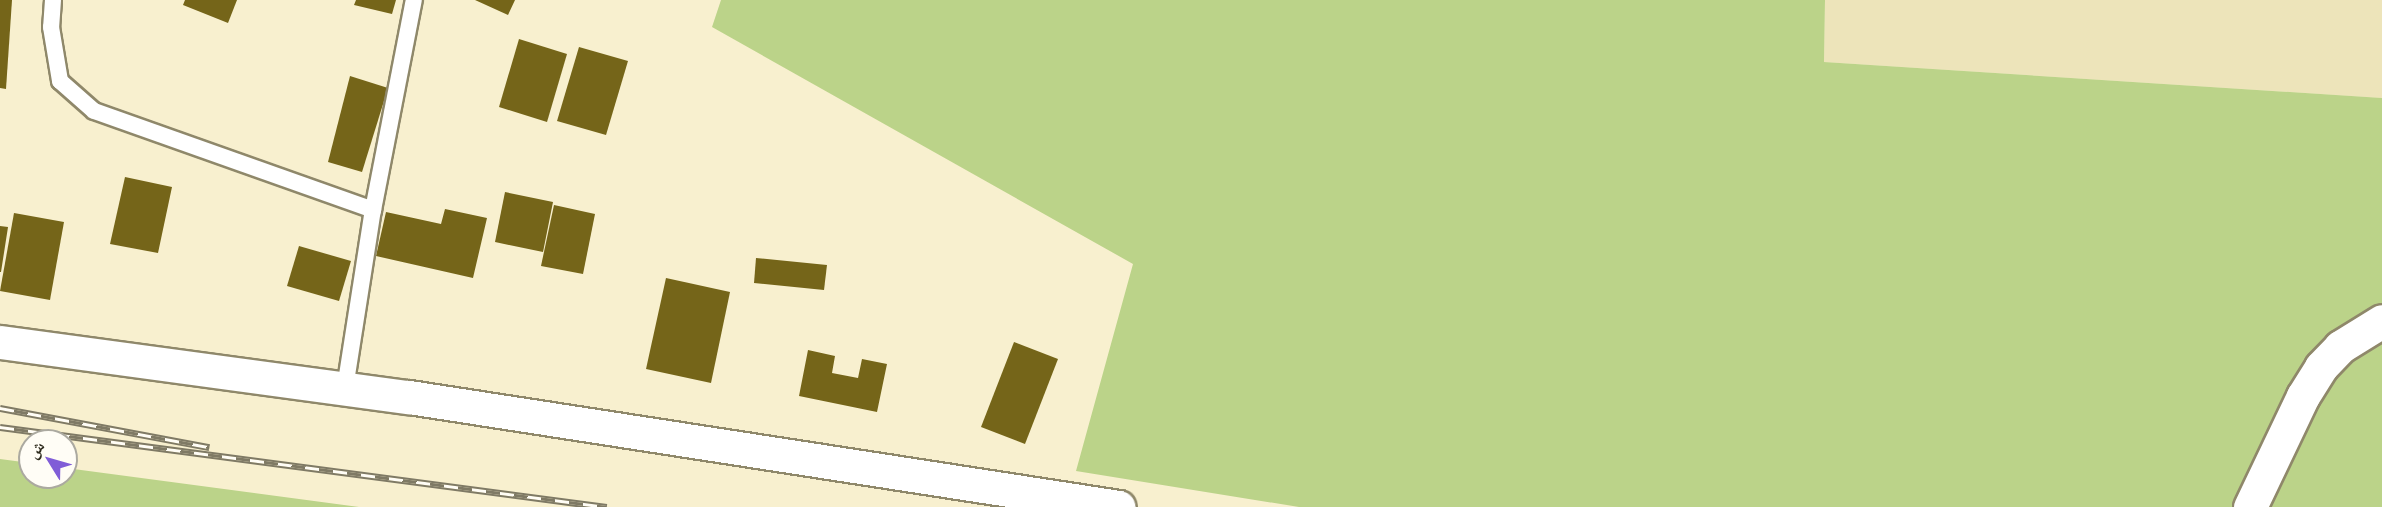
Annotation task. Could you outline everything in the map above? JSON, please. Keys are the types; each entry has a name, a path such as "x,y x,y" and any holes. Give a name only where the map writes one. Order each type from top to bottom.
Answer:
{"street":[{"path":"2250,507 2303,396 2321,367 2340,347 2382,321"},
{"path":"0,342 345,388 1119,507"}],"lane":[{"path":"53,0 51,27 60,81 94,111 373,210"},
{"path":"345,388 373,210 414,0"}],"shaded area":[{"path":"1825,0 2382,0 2382,98 1824,62"}],"green space":[{"path":"721,0 1825,0 1824,62 2382,98 2382,507 1299,507 1076,471 1133,264 712,27"},
{"path":"0,459 18,461 18,489 78,489 78,470 359,507 0,507"}],"building":[{"path":"0,0 12,0 6,89 0,88"},
{"path":"185,0 237,0 228,23 183,5"},
{"path":"356,0 396,0 392,14 354,5"},
{"path":"475,0 515,0 508,15"},
{"path":"519,39 567,54 547,122 499,107"},
{"path":"579,47 628,61 606,135 557,121"},
{"path":"350,76 388,88 362,172 328,162"},
{"path":"125,177 172,187 158,253 110,244"},
{"path":"505,192 553,202 543,252 495,242"},
{"path":"554,205 595,214 583,274 541,266"},
{"path":"445,209 487,218 473,278 376,256 386,212 441,224"},
{"path":"14,213 64,222 50,300 0,291"},
{"path":"0,226 8,227 1,272 0,272"},
{"path":"299,246 351,261 339,301 287,286"},
{"path":"756,258 827,265 824,290 754,283"},
{"path":"666,278 730,292 711,383 646,369"},
{"path":"1014,342 1058,359 1025,444 981,427"},
{"path":"808,350 835,356 832,373 858,378 862,359 887,364 877,412 799,396"}],"railway":[{"path":"0,408 209,447"},
{"path":"0,427 607,507"}]}
